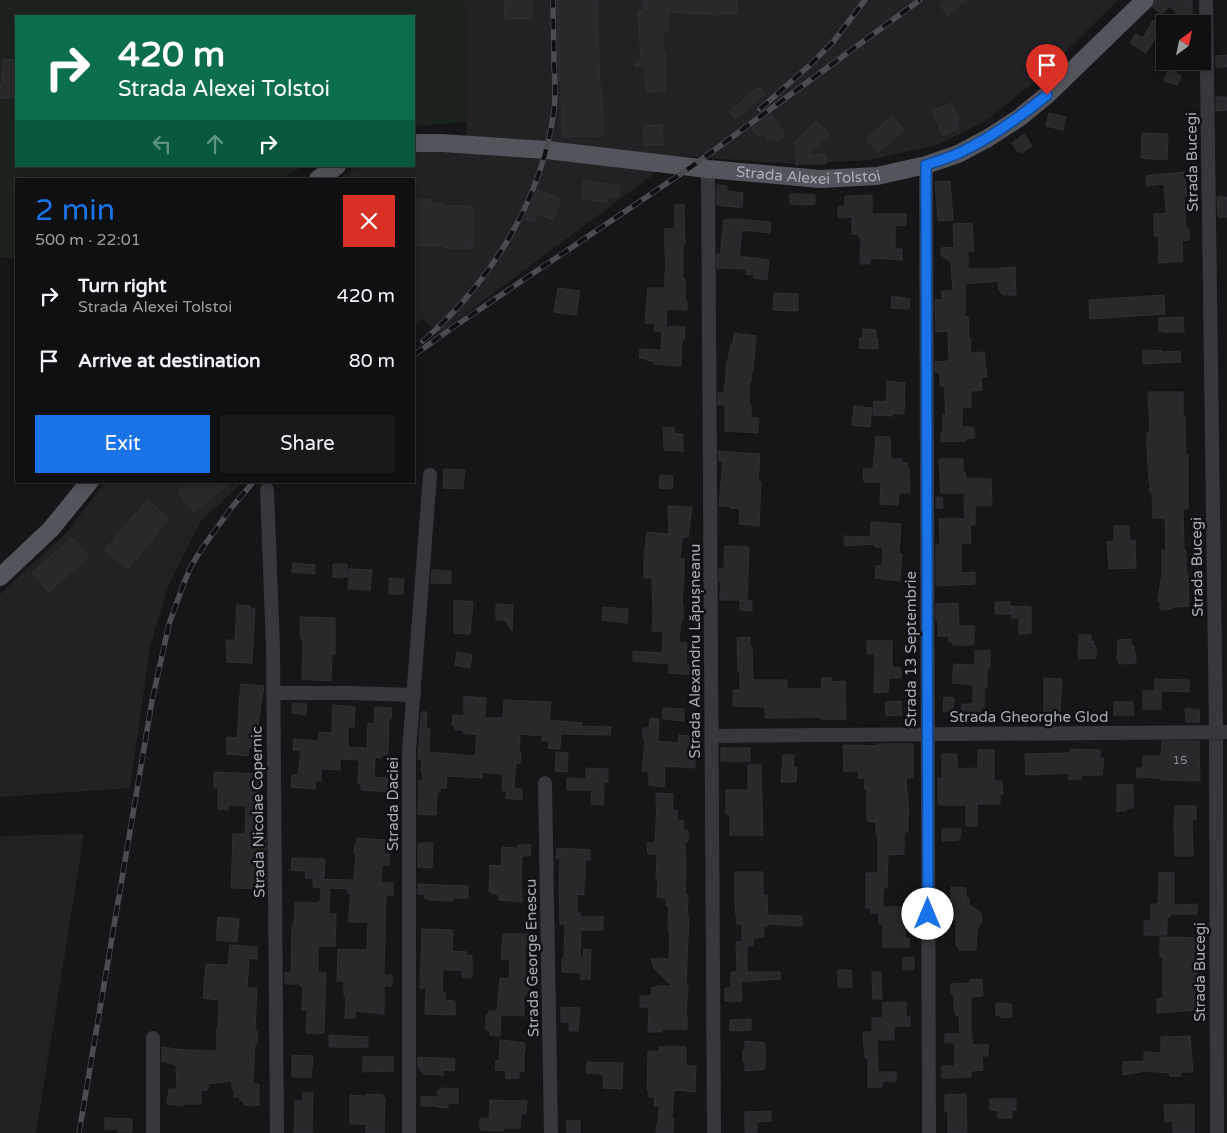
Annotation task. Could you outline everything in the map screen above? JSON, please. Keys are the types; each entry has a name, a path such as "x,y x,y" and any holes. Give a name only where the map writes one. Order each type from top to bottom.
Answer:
{"main road":[{"name":"Strada Alexei Tolstoi","path":"415,143 547,150 708,169 820,179 877,176 926,165 958,154 1019,118 1047,95 1145,0"},
{"path":"319,178 336,167"},
{"path":"0,577 51,529 88,483"}],"street":[{"name":"Strada Bucegi","path":"1206,0 1221,732 1217,1133"},
{"name":"Strada 13 Septembrie","path":"926,165 929,1133"},
{"name":"Strada Alexandru Lăpușneanu","path":"708,169 714,1133"},
{"name":"Strada Daciei","path":"409,1133 409,751 430,476"},
{"name":"Strada Nicolae Copernic","path":"267,490 273,647 277,1133"},
{"path":"273,693 414,695"},
{"name":"Strada Gheorghe Glod","path":"712,736 1221,732"},
{"name":"Strada George Enescu","path":"545,783 551,1133"},
{"path":"153,1038 153,1133"}],"shaded area":[{"path":"0,0 465,0 467,122 415,126 415,15 15,15 15,167 302,167 283,178 15,178 15,259 0,257"},
{"path":"465,0 1118,0 1038,79 986,121 937,145 869,160 797,164 678,156 440,333 422,319 415,325 415,178 340,178 356,167 415,167 415,151 464,154 467,122"},
{"path":"104,483 242,483 201,521 168,586 150,647 130,788 0,797 0,594 66,533"},
{"path":"84,834 36,1133 0,1133 0,836"}],"building":[{"path":"504,0 532,0 532,18 505,19"},
{"path":"557,0 597,0 603,136 562,137"},
{"path":"643,0 737,0 737,13 721,13 721,15 668,12 668,31 663,31 663,53 666,54 666,91 646,92 645,66 634,66 641,58 638,11 644,11"},
{"path":"946,0 966,0 948,16 940,5"},
{"path":"1155,0 1192,0 1192,15 1178,15 1170,6 1161,15 1153,7"},
{"path":"1153,20 1156,22 1156,37 1146,53 1130,43 1136,34 1143,38"},
{"path":"1227,55 1227,67 1216,67 1216,56"},
{"path":"3,59 15,60 15,98 0,98 0,84 2,84"},
{"path":"1168,70 1176,70 1176,74 1181,76 1177,85 1164,81"},
{"path":"758,87 765,94 735,119 729,112"},
{"path":"1216,97 1227,97 1227,110 1216,111"},
{"path":"951,103 959,120 956,121 959,128 943,135 932,111"},
{"path":"1049,113 1066,117 1063,130 1046,126"},
{"path":"771,114 785,135 776,141 774,138 767,138 764,134 759,137 752,128"},
{"path":"892,116 904,130 878,152 866,139"},
{"path":"816,121 829,134 808,155 826,155 826,164 799,164 796,166 796,147 793,144"},
{"path":"662,125 663,145 644,145 643,126"},
{"path":"1142,133 1168,134 1167,160 1141,158"},
{"path":"1024,134 1032,146 1022,153 1020,150 1018,152 1012,143"},
{"path":"1184,172 1187,196 1184,196 1186,230 1189,229 1189,240 1182,241 1183,261 1159,263 1158,236 1154,236 1154,214 1166,213 1164,184 1147,186 1146,176"},
{"path":"584,180 620,186 618,197 609,196 607,203 581,198"},
{"path":"950,181 953,220 938,221 935,182"},
{"path":"717,185 727,186 727,191 743,193 742,208 717,205"},
{"path":"538,190 561,199 553,220 538,213 534,223 525,219"},
{"path":"790,194 815,195 815,204 790,204"},
{"path":"872,195 872,214 906,214 906,225 895,226 895,249 902,249 902,260 870,258 870,264 860,264 861,238 859,238 859,235 852,234 852,217 838,217 838,207 845,206 845,196"},
{"path":"1217,197 1227,197 1227,217 1218,217"},
{"path":"415,200 432,200 432,204 444,204 444,206 472,206 472,248 444,248 444,245 415,245"},
{"path":"675,205 684,205 685,244 683,245 683,279 685,279 687,310 667,309 666,327 685,327 684,340 682,340 681,366 654,364 654,361 639,358 640,349 661,350 662,332 654,331 655,323 645,323 648,288 665,288 664,229 675,228"},
{"path":"737,219 771,222 770,233 742,230 739,256 769,260 767,280 754,278 754,275 746,274 747,269 717,268 717,254 720,254 724,220"},
{"path":"972,223 974,251 968,251 968,269 1015,267 1016,295 1003,295 999,290 998,281 965,284 965,317 968,316 969,339 971,339 970,353 984,352 987,377 981,377 982,390 971,391 971,407 962,408 962,427 974,427 974,438 966,438 966,441 941,442 943,415 946,415 944,386 940,386 940,372 935,372 935,362 949,361 948,331 936,332 935,300 942,300 942,291 953,291 951,262 941,255 941,248 954,247 953,224"},
{"path":"558,288 580,291 576,315 554,312"},
{"path":"774,293 798,294 798,311 773,310"},
{"path":"1164,295 1165,314 1090,319 1089,300"},
{"path":"892,296 910,299 909,309 891,308"},
{"path":"1183,317 1184,332 1159,331 1159,318"},
{"path":"863,329 876,330 878,349 859,348 860,338 863,338"},
{"path":"734,333 756,336 753,372 751,372 751,382 749,382 749,405 751,405 751,418 758,418 758,433 725,431 725,405 718,405 718,392 724,393 727,364"},
{"path":"1161,350 1161,352 1180,351 1181,362 1143,364 1143,351"},
{"path":"887,381 905,383 904,414 892,413 892,416 873,415 874,401 886,402"},
{"path":"1148,392 1183,392 1186,455 1188,455 1188,509 1183,509 1184,550 1186,550 1189,606 1172,607 1172,609 1160,609 1160,601 1158,601 1162,574 1162,550 1166,550 1165,518 1153,518 1147,448 1147,433 1150,433"},
{"path":"854,406 872,408 870,427 852,425"},
{"path":"663,427 674,428 674,433 683,434 683,451 664,450"},
{"path":"876,436 890,437 891,459 902,459 902,463 907,463 907,468 909,468 910,493 899,493 898,505 880,504 881,482 864,482 863,469 873,469"},
{"path":"718,451 760,454 758,482 761,482 759,526 739,524 740,509 730,508 730,506 719,506 723,461 719,461"},
{"path":"939,459 963,459 963,472 965,472 966,479 991,479 992,505 975,505 975,525 970,525 971,543 961,543 961,573 975,572 975,584 936,585 936,545 940,545 939,519 965,519 964,493 941,493"},
{"path":"444,469 465,470 463,489 443,488"},
{"path":"660,475 673,476 672,489 659,488"},
{"path":"189,483 230,483 194,512 178,492"},
{"path":"936,497 942,497 943,508 936,508"},
{"path":"147,500 169,518 128,569 105,550"},
{"path":"668,506 692,507 688,537 682,537 680,558 684,559 683,620 681,620 679,643 687,643 686,665 696,665 695,675 669,673 669,664 633,661 633,651 662,653 663,632 652,631 652,578 644,578 644,558 647,532 669,534"},
{"path":"871,522 901,524 899,554 902,554 900,581 875,578 876,566 882,565 883,547 875,547 875,544 845,546 844,536 870,537"},
{"path":"1114,526 1129,526 1130,541 1135,540 1136,568 1109,569 1107,542 1114,541"},
{"path":"72,538 89,556 49,592 32,573"},
{"path":"725,546 749,547 747,600 720,600 721,581 719,581 719,569 724,569"},
{"path":"293,563 315,565 315,574 292,572"},
{"path":"333,564 347,564 347,577 333,577"},
{"path":"349,569 372,570 370,590 348,589"},
{"path":"432,570 451,571 451,584 431,583"},
{"path":"389,578 404,579 403,594 389,594"},
{"path":"454,600 473,602 470,634 454,633"},
{"path":"740,600 752,601 752,611 740,610"},
{"path":"995,602 1010,602 1011,614 995,614"},
{"path":"958,603 959,626 974,626 974,645 953,645 953,642 949,642 949,636 938,636 936,604"},
{"path":"496,604 513,605 512,631 505,620 496,620"},
{"path":"237,605 250,606 250,609 255,609 252,663 227,662 226,640 235,640"},
{"path":"1011,606 1031,607 1031,633 1019,634 1019,618 1012,618"},
{"path":"603,607 628,609 627,623 602,620"},
{"path":"300,617 335,618 335,654 332,654 331,681 302,679 303,639 301,639"},
{"path":"1079,635 1091,635 1091,642 1094,641 1094,646 1096,646 1096,658 1079,659"},
{"path":"750,637 753,680 787,680 787,689 821,689 822,678 831,678 831,682 845,681 846,719 821,719 821,717 765,718 765,707 733,706 733,690 740,690 737,638"},
{"path":"1131,639 1131,646 1134,646 1136,663 1119,664 1119,660 1117,660 1118,640"},
{"path":"867,641 892,641 892,667 901,668 901,678 889,678 888,692 874,693 875,654 867,654"},
{"path":"990,650 990,668 987,668 987,687 984,687 984,707 981,707 981,721 962,721 962,704 973,704 973,685 952,683 954,664 975,665 975,651"},
{"path":"457,652 472,655 470,668 455,665"},
{"path":"1044,678 1062,679 1060,712 1044,713"},
{"path":"1155,679 1189,680 1189,692 1161,691 1161,709 1143,709 1143,691 1155,691"},
{"path":"241,684 264,686 256,748 249,747 248,756 227,754 227,737 237,738"},
{"path":"464,696 486,698 485,718 503,718 504,700 551,702 549,720 582,723 581,726 611,727 610,735 561,734 560,749 548,748 549,741 542,741 543,736 520,734 520,763 516,763 514,788 522,789 522,800 506,798 507,792 503,791 502,774 482,772 482,778 447,776 446,788 440,788 440,792 437,792 436,815 418,814 419,780 424,781 421,769 422,759 418,759 421,712 427,712 426,728 430,728 429,752 475,756 477,735 463,733 463,730 455,730 455,725 452,725 453,715 464,716"},
{"path":"944,697 954,698 953,711 943,711"},
{"path":"901,701 902,715 886,716 885,702"},
{"path":"1114,702 1133,702 1134,715 1114,715"},
{"path":"293,703 307,704 306,715 292,713"},
{"path":"333,705 355,707 354,727 348,727 348,747 367,748 368,723 374,724 375,707 392,708 391,719 389,718 388,755 382,755 382,758 375,757 374,777 393,779 393,792 361,790 361,784 358,784 359,760 340,759 340,770 321,769 321,781 316,781 315,789 291,787 292,775 298,775 301,750 293,750 294,739 318,741 319,732 332,733"},
{"path":"663,708 684,709 684,721 663,719"},
{"path":"1185,709 1199,709 1200,722 1186,722"},
{"path":"650,718 659,719 658,741 678,743 679,735 691,736 690,756 695,756 695,768 665,766 664,787 649,785 649,771 642,771 645,739 643,738 643,728 649,728"},
{"path":"1162,741 1199,741 1200,781 1136,777 1137,768 1143,768 1143,756 1161,756"},
{"path":"878,744 913,744 913,777 906,778 909,815 908,832 904,832 904,854 888,855 887,888 883,888 883,907 906,907 905,938 909,938 909,947 883,947 883,924 879,924 879,913 871,913 871,908 866,908 866,873 878,873 876,822 867,821 867,789 864,789 865,778 858,778 859,771 844,771 843,745 878,746"},
{"path":"721,748 750,748 750,761 721,761"},
{"path":"1070,749 1100,750 1100,758 1104,758 1102,775 1081,775 1081,779 1069,779 1069,773 1026,775 1025,754 1070,753"},
{"path":"978,750 994,750 994,781 1002,781 1003,794 1000,794 1000,804 977,804 977,826 966,826 966,805 938,805 938,778 942,778 942,754 957,754 957,769 978,768"},
{"path":"556,752 568,753 567,772 555,771"},
{"path":"783,755 794,755 793,767 797,768 796,782 781,782"},
{"path":"748,765 761,765 763,835 730,835 730,814 726,814 726,790 748,790"},
{"path":"586,768 608,769 608,782 604,782 603,805 591,804 592,790 567,790 567,778 586,779"},
{"path":"214,772 260,774 255,835 266,836 266,889 231,888 233,834 245,834 246,806 228,805 228,810 218,809 218,788 214,788"},
{"path":"1117,784 1133,785 1133,808 1127,808 1126,811 1117,811"},
{"path":"656,793 673,794 672,810 677,810 677,820 684,821 683,830 688,830 688,842 685,842 685,895 688,895 687,916 689,916 686,985 688,985 687,1029 662,1029 662,1032 648,1032 649,1007 640,1007 640,996 651,996 652,987 672,986 654,968 651,959 669,959 670,931 668,931 669,906 666,906 666,898 657,897 657,854 648,854 647,843 655,843"},
{"path":"1175,806 1196,806 1196,819 1192,819 1193,856 1175,856"},
{"path":"942,829 961,829 959,840 942,841"},
{"path":"357,838 385,840 384,854 390,854 389,865 382,865 381,883 393,883 393,896 386,895 384,975 392,975 392,986 384,986 384,1014 355,1011 355,1018 345,1018 346,996 344,996 344,981 337,981 338,949 367,950 368,922 348,922 351,893 348,893 348,889 330,888 329,914 336,914 335,946 318,946 318,973 326,973 324,1033 306,1033 307,1010 302,1010 303,986 300,986 300,984 285,984 285,973 291,973 292,925 294,925 295,903 321,902 321,888 313,887 313,879 354,880 356,853 354,853"},
{"path":"418,843 433,843 432,868 418,867"},
{"path":"518,845 531,845 530,856 522,856 522,902 499,900 499,895 489,892 490,865 501,866 502,847 518,848"},
{"path":"557,848 590,850 590,860 585,860 584,895 577,894 577,913 580,913 580,917 603,917 603,930 581,930 580,958 583,958 584,949 591,950 590,979 581,979 581,973 562,972 565,924 560,924 560,859 556,858"},
{"path":"292,858 325,859 324,878 305,878 306,871 291,870"},
{"path":"735,872 763,872 763,895 767,895 768,915 802,916 802,926 767,924 767,926 763,926 764,937 753,938 753,946 747,946 747,972 780,972 780,979 741,982 742,1001 725,1001 725,988 731,988 731,972 737,972 736,942 742,942 742,924 737,924 735,906"},
{"path":"1159,872 1174,873 1174,905 1197,904 1197,914 1170,914 1170,917 1167,917 1167,935 1144,935 1144,921 1151,921 1151,904 1158,904"},
{"path":"418,884 468,886 468,898 453,898 453,901 430,900 425,898 424,894 418,894"},
{"path":"951,887 966,888 966,898 969,898 969,905 979,911 982,916 982,921 977,930 976,950 959,950 959,946 956,946 956,920 951,920 951,910 948,910 948,898 951,898"},
{"path":"218,917 239,919 237,942 216,940"},
{"path":"422,929 453,930 452,951 467,952 466,955 472,956 472,977 462,977 462,970 443,970 442,992 445,992 445,1000 455,1001 455,1015 425,1014 426,988 420,988"},
{"path":"503,934 528,934 527,946 525,946 525,981 530,982 528,995 524,994 524,1016 501,1015 500,1036 490,1035 490,1030 486,1030 486,1015 488,1015 489,1011 497,1011 500,978 509,979 510,959 501,959"},
{"path":"1160,937 1201,938 1200,964 1197,964 1200,1010 1157,1013 1157,999 1163,998 1163,957 1160,957"},
{"path":"230,945 257,947 257,959 249,958 247,988 257,988 255,1031 258,1032 257,1043 255,1043 253,1084 259,1084 259,1105 244,1105 244,1100 240,1100 240,1097 234,1097 232,1081 208,1084 208,1090 201,1090 201,1104 183,1104 183,1106 167,1104 169,1089 177,1089 176,1065 162,1061 162,1047 217,1051 216,1029 218,1029 219,1000 203,998 206,964 228,965"},
{"path":"914,957 914,969 903,969 903,958"},
{"path":"838,970 851,970 852,987 838,987"},
{"path":"872,972 881,972 882,999 873,999"},
{"path":"982,979 983,996 971,997 971,1034 972,1045 988,1045 988,1056 982,1056 983,1070 971,1071 971,1077 942,1078 942,1066 955,1066 955,1043 945,1043 945,1034 960,1034 959,1015 956,1016 954,1010 954,994 951,994 951,984 970,983 970,980"},
{"path":"906,1002 906,1017 910,1017 910,1026 894,1026 894,1040 877,1040 878,1072 896,1072 896,1081 882,1081 882,1087 868,1088 868,1058 865,1058 863,1032 872,1032 872,1018 883,1018 882,1003"},
{"path":"996,1003 1011,1004 1012,1017 1000,1018 1000,1015 996,1015"},
{"path":"561,1007 580,1008 578,1031 569,1031 569,1022 561,1022"},
{"path":"751,1019 751,1030 730,1031 730,1020"},
{"path":"329,1035 368,1037 368,1047 329,1047"},
{"path":"1190,1036 1193,1072 1180,1072 1181,1076 1170,1076 1170,1073 1146,1071 1123,1075 1123,1062 1144,1061 1144,1052 1161,1053 1161,1037"},
{"path":"500,1040 525,1043 524,1072 519,1071 519,1078 506,1079 506,1071 495,1070 496,1060 499,1061"},
{"path":"745,1041 765,1043 765,1069 745,1071 743,1050 745,1050"},
{"path":"659,1047 686,1047 686,1066 696,1066 695,1092 674,1090 673,1133 656,1133 659,1106 654,1106 655,1097 648,1097 648,1051 659,1052"},
{"path":"292,1055 312,1056 311,1077 292,1077"},
{"path":"363,1057 393,1057 393,1071 363,1072"},
{"path":"418,1057 455,1059 454,1071 443,1070 443,1075 423,1074 423,1071 420,1071 420,1068 418,1068"},
{"path":"587,1062 623,1063 622,1089 603,1088 604,1075 601,1075 601,1073 586,1073"},
{"path":"443,1088 458,1089 458,1103 448,1103 448,1108 421,1106 421,1096 438,1097 438,1091"},
{"path":"303,1093 313,1093 312,1133 294,1133 295,1101 303,1101"},
{"path":"366,1094 383,1095 385,1098 384,1133 366,1133 366,1124 350,1124 350,1095 366,1096"},
{"path":"966,1094 967,1133 948,1133 948,1112 945,1112 945,1095"},
{"path":"990,1099 1016,1099 1016,1110 1012,1110 1012,1118 998,1118 998,1110 990,1110"},
{"path":"490,1100 527,1101 526,1114 521,1114 520,1128 503,1128 503,1131 480,1130 480,1119 489,1119"},
{"path":"1194,1104 1194,1133 1173,1133 1173,1121 1165,1122 1164,1105"},
{"path":"771,1111 771,1121 757,1122 757,1133 745,1133 745,1112"},
{"path":"105,1118 132,1119 132,1132 118,1132 118,1129 105,1129"},
{"path":"580,1120 580,1133 567,1133 566,1121"}],"railway":[{"path":"423,341 448,318 491,266 510,237 538,176 548,143 555,104 553,0"},
{"path":"760,109 833,42 865,0"},
{"path":"415,354 691,167 920,0"},
{"path":"79,1133 152,701 169,624 191,566 232,507 252,483"}],"route":[{"path":"928,914 926,165 958,154 988,138 1019,118 1047,95"}]}
